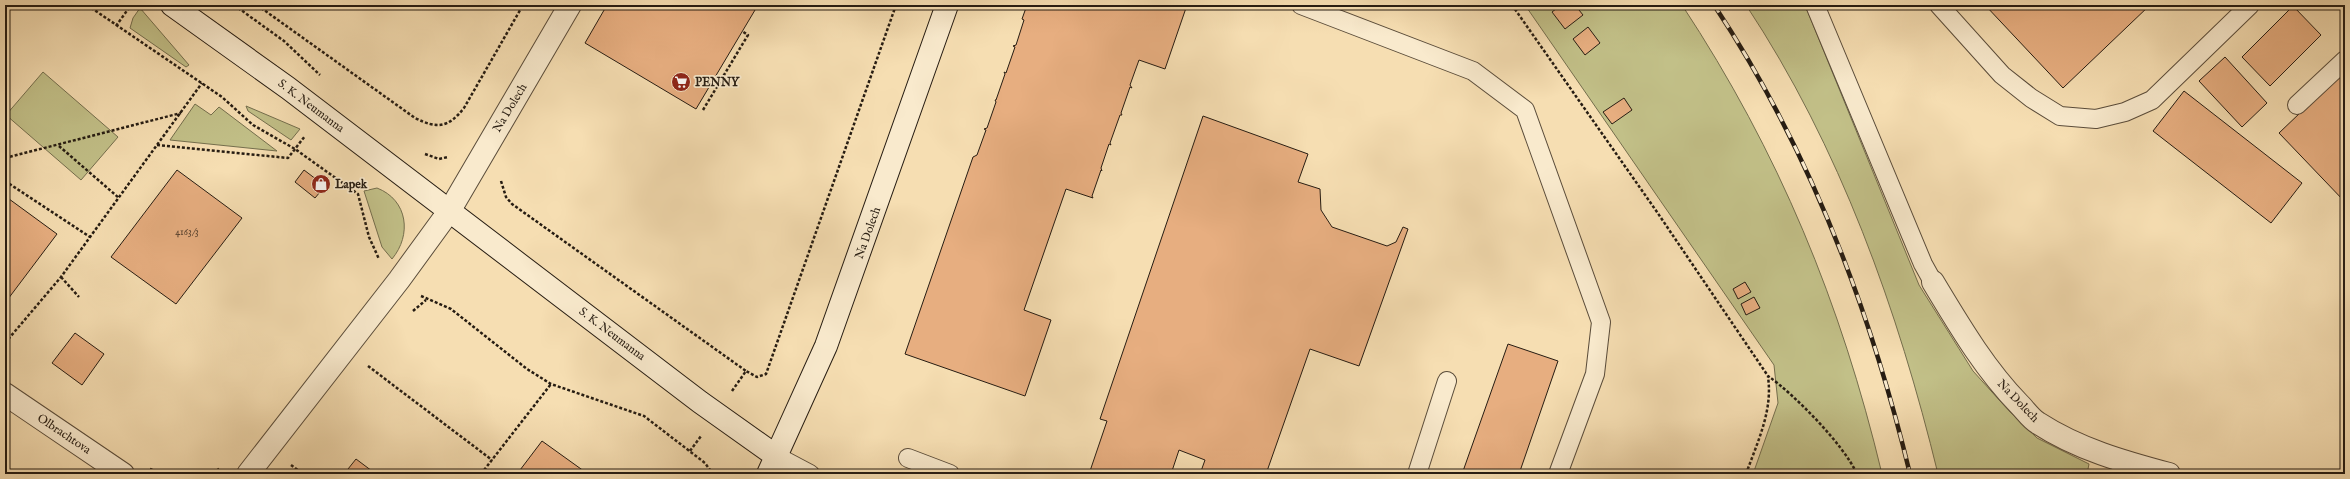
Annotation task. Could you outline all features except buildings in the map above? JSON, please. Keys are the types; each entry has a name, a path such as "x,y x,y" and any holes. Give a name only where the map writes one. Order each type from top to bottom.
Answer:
{"street":[{"name":"S. K. Neumanna","path":"172,5 288,88 450,210 716,414 772,465"},
{"name":"Na Dolech","path":"450,210 570,5"},
{"name":"Na Dolech","path":"772,465 826,346 947,5"},
{"path":"248,474 346,348 450,210"},
{"name":"Na Dolech","path":"1933,282 1978,357 2001,386 2037,423 2082,446 2116,459 2169,474"},
{"name":"Olbrachtova","path":"5,394 123,474"}],"lane":[{"path":"1301,5 1473,71 1525,110 1601,322 1595,374 1558,474"},
{"path":"1815,5 1923,264 1933,282"},
{"path":"1938,5 2002,75 2031,98 2060,116 2096,119 2125,112 2152,100 2250,5"},
{"path":"2297,105 2345,60"},
{"path":"1417,474 1447,381"},
{"path":"908,458 950,474"},
{"path":"772,465 810,474"}],"path":[{"path":"87,5 222,97 253,125 295,149 358,194 370,237 382,266"},
{"path":"116,26 131,5"},
{"path":"234,5 284,41 322,76"},
{"path":"257,5 415,118 429,124 441,126 456,118 464,108 524,5"},
{"path":"501,179 506,196 512,204 746,371 757,377 766,374 896,5"},
{"path":"1512,5 1666,224 1768,376 1782,386 1836,444 1857,474"},
{"path":"703,110 748,35 742,31"},
{"path":"5,343 61,277 202,83"},
{"path":"5,158 59,146 181,113"},
{"path":"157,145 288,158 295,149"},
{"path":"59,146 119,198"},
{"path":"419,150 430,158 438,159 452,155"},
{"path":"5,181 90,237"},
{"path":"61,277 79,297"},
{"path":"426,300 441,304 451,309 527,369 551,384 644,416 705,463 713,474"},
{"path":"346,348 492,460"},
{"path":"690,451 746,371"},
{"path":"1746,474 1764,426 1770,391 1768,376"},
{"path":"481,474 551,384"},
{"path":"287,462 303,474"}],"shaded area":[{"path":"1525,5 1682,5 1717,60 1748,116 1777,173 1803,230 1847,349 1866,411 1882,474 1753,474 1778,403 1774,365"},
{"path":"1746,5 1805,5 1919,285 1973,371 2010,412 2037,438 2089,464 2087,474 1938,474 1904,352 1862,231 1838,173 1810,115 1780,59"},
{"path":"140,8 189,65 186,67 130,28 133,18"},
{"path":"43,72 118,137 81,180 6,115"},
{"path":"195,104 211,115 219,107 277,151 170,140"},
{"path":"246,106 300,129 291,140 248,111"},
{"path":"377,188 395,201 401,209 404,219 402,239 398,250 392,259 382,247 364,191"}],"railway":[{"path":"1714,5 1748,59 1779,115 1807,172 1833,231 1876,351 1910,474"}],"place":[{"name":"PENNY","path":"681,82"},
{"name":"Lapek","path":"321,184"}]}
